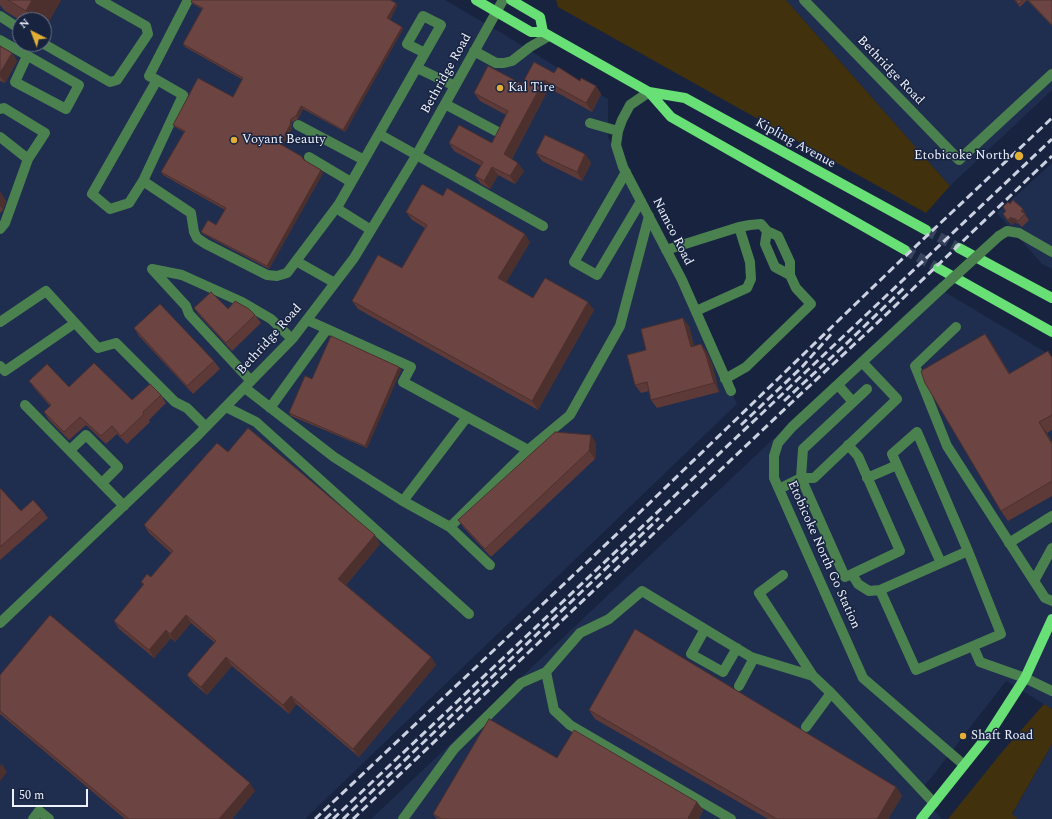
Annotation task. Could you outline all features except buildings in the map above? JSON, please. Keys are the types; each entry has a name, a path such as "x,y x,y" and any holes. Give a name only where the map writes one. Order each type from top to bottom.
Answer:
{"main road":[{"name":"Kipling Avenue","path":"476,0 531,32 546,34 649,92 671,117 905,250"},
{"path":"511,0 540,17 546,34"},
{"name":"Kipling Avenue","path":"649,92 685,98 926,230"},
{"path":"959,248 1052,298"},
{"path":"938,268 1052,332"},
{"path":"921,819 989,734 1025,678 1052,619"}],"street":[{"path":"52,49 110,82 117,80 148,34 146,26 100,0"},
{"path":"157,80 92,194 110,209 129,203 143,181 183,95 157,80 149,76 188,0"},
{"name":"Bethridge Road","path":"0,623 206,427 292,339 354,258 416,156 503,0"},
{"name":"Bethridge Road","path":"804,0 959,160 1052,74"},
{"path":"0,16 12,24"},
{"path":"474,51 496,63 504,63 512,61 546,34"},
{"path":"0,40 79,85 66,109 15,82 27,56"},
{"path":"143,181 191,213 194,232 197,238 206,244 267,275 277,276 287,273 336,208 425,53"},
{"path":"416,68 455,86"},
{"name":"Namco Road","path":"649,92 630,105 618,131 616,145 626,172 696,311 731,391"},
{"path":"445,104 496,131"},
{"path":"0,109 4,108 45,133 28,159 5,223 0,229"},
{"path":"590,122 618,131"},
{"path":"298,125 364,160"},
{"path":"379,134 543,226"},
{"path":"2,141 28,159"},
{"path":"309,156 351,182"},
{"path":"626,172 574,262 597,275 641,201"},
{"path":"336,208 371,230"},
{"path":"450,527 528,450 570,415 620,326 649,216"},
{"path":"666,250 739,227 750,225 764,228 778,236 790,262 790,276 796,288 811,304 746,367 725,378"},
{"path":"696,311 747,288 751,279 750,262 739,227"},
{"path":"764,228 765,244 774,267 790,276"},
{"name":"Etobicoke North Go Station","path":"964,765 863,678 774,478 774,456 778,443 792,427 999,236 1007,231 1019,233 1052,252"},
{"path":"296,261 335,283"},
{"path":"292,339 271,319 242,302 182,275 152,269 186,306 189,314 270,408 334,457 403,501 450,527 490,566"},
{"path":"0,322 46,291 98,348 116,343 176,402 187,408 206,427"},
{"path":"307,320 411,367 403,382 528,450"},
{"path":"0,366 5,371 75,323"},
{"path":"956,327 915,366 947,446 1034,581 1046,598 1052,601"},
{"path":"270,408 326,329"},
{"path":"779,489 801,478 814,478 897,399 862,362"},
{"path":"838,385 853,402"},
{"path":"848,445 858,456 900,551 845,577 801,478 803,449 867,389"},
{"path":"25,405 124,506"},
{"path":"226,407 256,422 469,614"},
{"path":"403,501 467,417"},
{"path":"880,590 916,670 1001,634 968,551 917,432 892,454 941,563"},
{"path":"70,450 86,435 118,467 102,483"},
{"path":"867,478 897,465"},
{"path":"1009,543 1052,516"},
{"path":"1034,581 1052,548"},
{"path":"852,574 858,584 869,591 880,590 968,551"},
{"path":"783,576 759,593 813,676 831,693 934,803"},
{"path":"403,819 454,749 521,683 546,672 580,633 609,619 642,591 754,658 813,676"},
{"path":"705,629 690,654 723,672 736,648"},
{"path":"973,646 980,662 1025,678 1052,691"},
{"path":"739,686 754,658"},
{"path":"546,672 554,710 570,725 731,819"},
{"path":"806,728 831,693"},
{"path":"33,819 39,811 49,819"}],"shaded area":[{"path":"0,0 445,0 505,35 608,99 608,137 737,404 305,819 0,819"},
{"path":"556,0 786,0 950,186 926,213 558,7"},
{"path":"786,0 1052,0 1052,90 950,186"},
{"path":"1052,163 1052,269 1042,264 997,213"},
{"path":"935,286 1052,356 1052,709 1006,681 931,778 918,792 942,819 371,819"},
{"path":"1044,704 1052,709 1052,744 1012,814 1018,819 948,819 1002,752"},
{"path":"1052,744 1052,819 1018,819 1012,815"}],"tunnel":[{"path":"926,230 959,248"},
{"path":"905,250 938,268"}],"railway":[{"path":"315,819 636,516 898,263 1052,118"},
{"path":"333,819 1052,139"},
{"path":"353,819 1052,156"},
{"path":"784,401 905,287"},
{"path":"741,425 802,367 832,333"},
{"path":"343,819 659,518"},
{"path":"325,819 336,809"}],"place":[{"name":"Kal Tire","path":"500,88"},
{"name":"Voyant Beauty","path":"234,140"},
{"name":"Etobicoke North","path":"1019,156"},
{"name":"Shaft Road","path":"963,736"}]}
